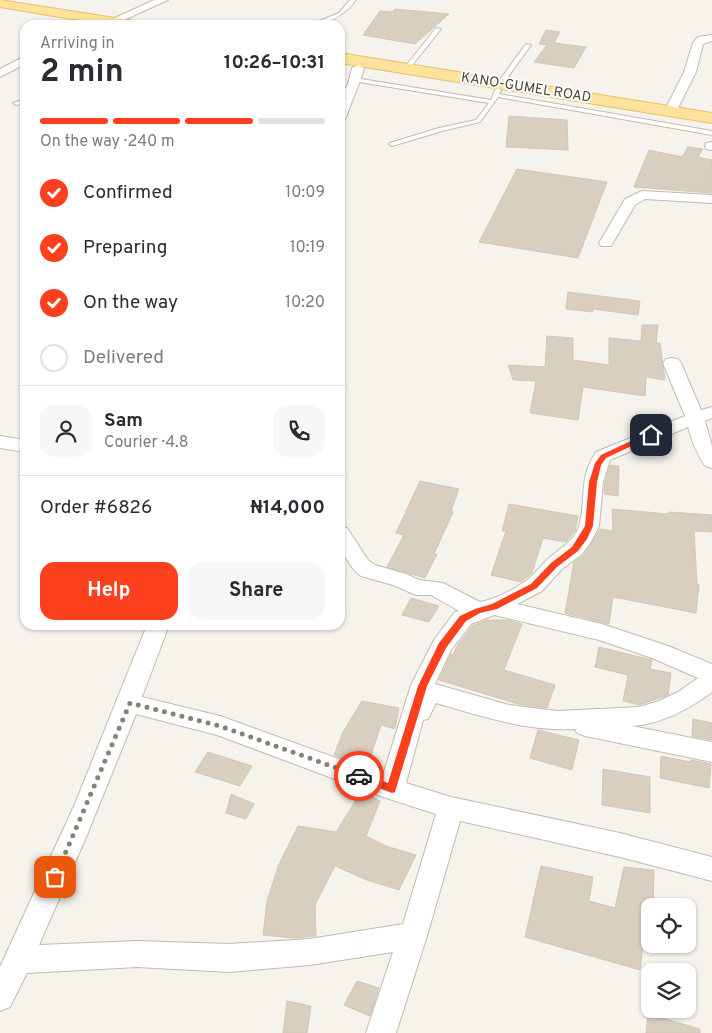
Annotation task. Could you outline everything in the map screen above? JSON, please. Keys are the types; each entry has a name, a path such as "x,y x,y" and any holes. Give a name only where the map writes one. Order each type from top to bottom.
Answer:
{"main road":[{"path":"0,3 99,20"},
{"path":"0,10 60,20"},
{"name":"KANO-GUMEL ROAD","path":"345,59 407,68 497,93 712,125"},
{"name":"KANO-GUMEL ROAD","path":"345,69 356,77 712,118"}],"street":[{"path":"116,20 163,0"},
{"path":"670,112 690,72 698,43 712,38"},
{"path":"0,74 20,62"},
{"path":"345,79 356,77"},
{"path":"345,102 356,77"},
{"path":"606,243 630,202 642,195 712,199"},
{"path":"672,363 704,414 702,444 712,462"},
{"path":"392,789 400,755 423,686 442,646 463,618 534,586 554,565 575,549 589,526 593,482 598,464 604,456 704,414"},
{"path":"0,442 20,445"},
{"path":"345,541 361,565 368,571 399,579 416,587 435,588 486,609 602,632 660,652 712,674"},
{"path":"0,997 19,960 130,703 156,630"},
{"path":"400,755 429,692 509,714 558,721 639,716 665,708 686,698 712,680"},
{"path":"423,686 558,721 712,752"},
{"path":"130,703 220,726 392,789 450,808 620,845 712,869"},
{"path":"382,1033 413,936 450,808"},
{"path":"19,960 137,954 230,958 310,952 413,936"}],"lane":[{"path":"325,20 341,14 353,0"},
{"path":"407,68 438,29"},
{"path":"392,144 441,129 478,121 528,45"},
{"path":"497,93 712,142"},
{"path":"16,103 20,102"}],"building":[{"path":"395,9 449,14 415,44 363,35 380,11 392,12"},
{"path":"546,30 560,32 554,43 586,47 574,68 534,62 547,45 539,44"},
{"path":"509,116 567,120 568,150 506,147"},
{"path":"688,147 703,149 698,157 712,160 712,193 634,187 649,150 682,157"},
{"path":"517,169 607,182 578,258 479,242"},
{"path":"568,292 640,301 638,315 593,309 593,312 566,309"},
{"path":"642,325 658,325 656,343 660,343 665,380 646,377 645,396 583,387 578,420 530,413 536,381 513,380 508,365 545,367 547,336 573,338 573,360 609,365 609,338 641,341"},
{"path":"610,465 619,466 618,496 604,494"},
{"path":"420,481 459,489 451,511 453,512 434,554 437,554 425,578 387,567 404,535 396,533"},
{"path":"509,504 578,516 575,531 566,542 543,538 532,573 521,582 491,575 506,531 502,531"},
{"path":"612,509 669,514 669,512 712,515 712,532 694,531 697,584 699,585 696,613 613,597 609,624 565,613 574,562 584,555 600,529 613,531"},
{"path":"411,598 439,606 429,622 402,615"},
{"path":"487,620 508,620 522,624 504,670 555,685 547,708 518,704 439,680 451,654 453,655 457,646 472,626"},
{"path":"599,647 652,660 650,669 671,673 668,695 639,705 623,701 628,675 595,667"},
{"path":"362,701 399,708 395,729 381,725 367,767 334,755 343,732"},
{"path":"693,719 712,723 712,740 692,736"},
{"path":"538,730 579,740 572,770 530,758"},
{"path":"208,752 252,766 240,786 195,772"},
{"path":"661,756 711,764 709,788 660,778"},
{"path":"603,769 650,777 650,813 602,805"},
{"path":"361,792 380,801 366,836 386,846 416,855 399,890 367,880 335,866 315,905 316,936 295,938 263,935 267,901 279,864 298,826 336,832"},
{"path":"231,794 254,804 246,819 226,813"},
{"path":"541,866 593,877 589,901 615,908 624,867 654,870 653,898 641,898 642,953 640,970 525,937"},
{"path":"357,981 379,988 370,1016 344,1005"},
{"path":"287,1001 311,1006 307,1033 283,1033"},
{"path":"648,1018 662,1018 700,1029 700,1033 646,1033"}],"way so far":[{"path":"55,877 130,703 220,726 359,776"}],"route":[{"path":"359,776 392,789 400,755 423,686 442,646 463,618 478,611 494,607 534,586 554,565 575,549 589,526 593,482 598,464 604,456 651,435"}]}
